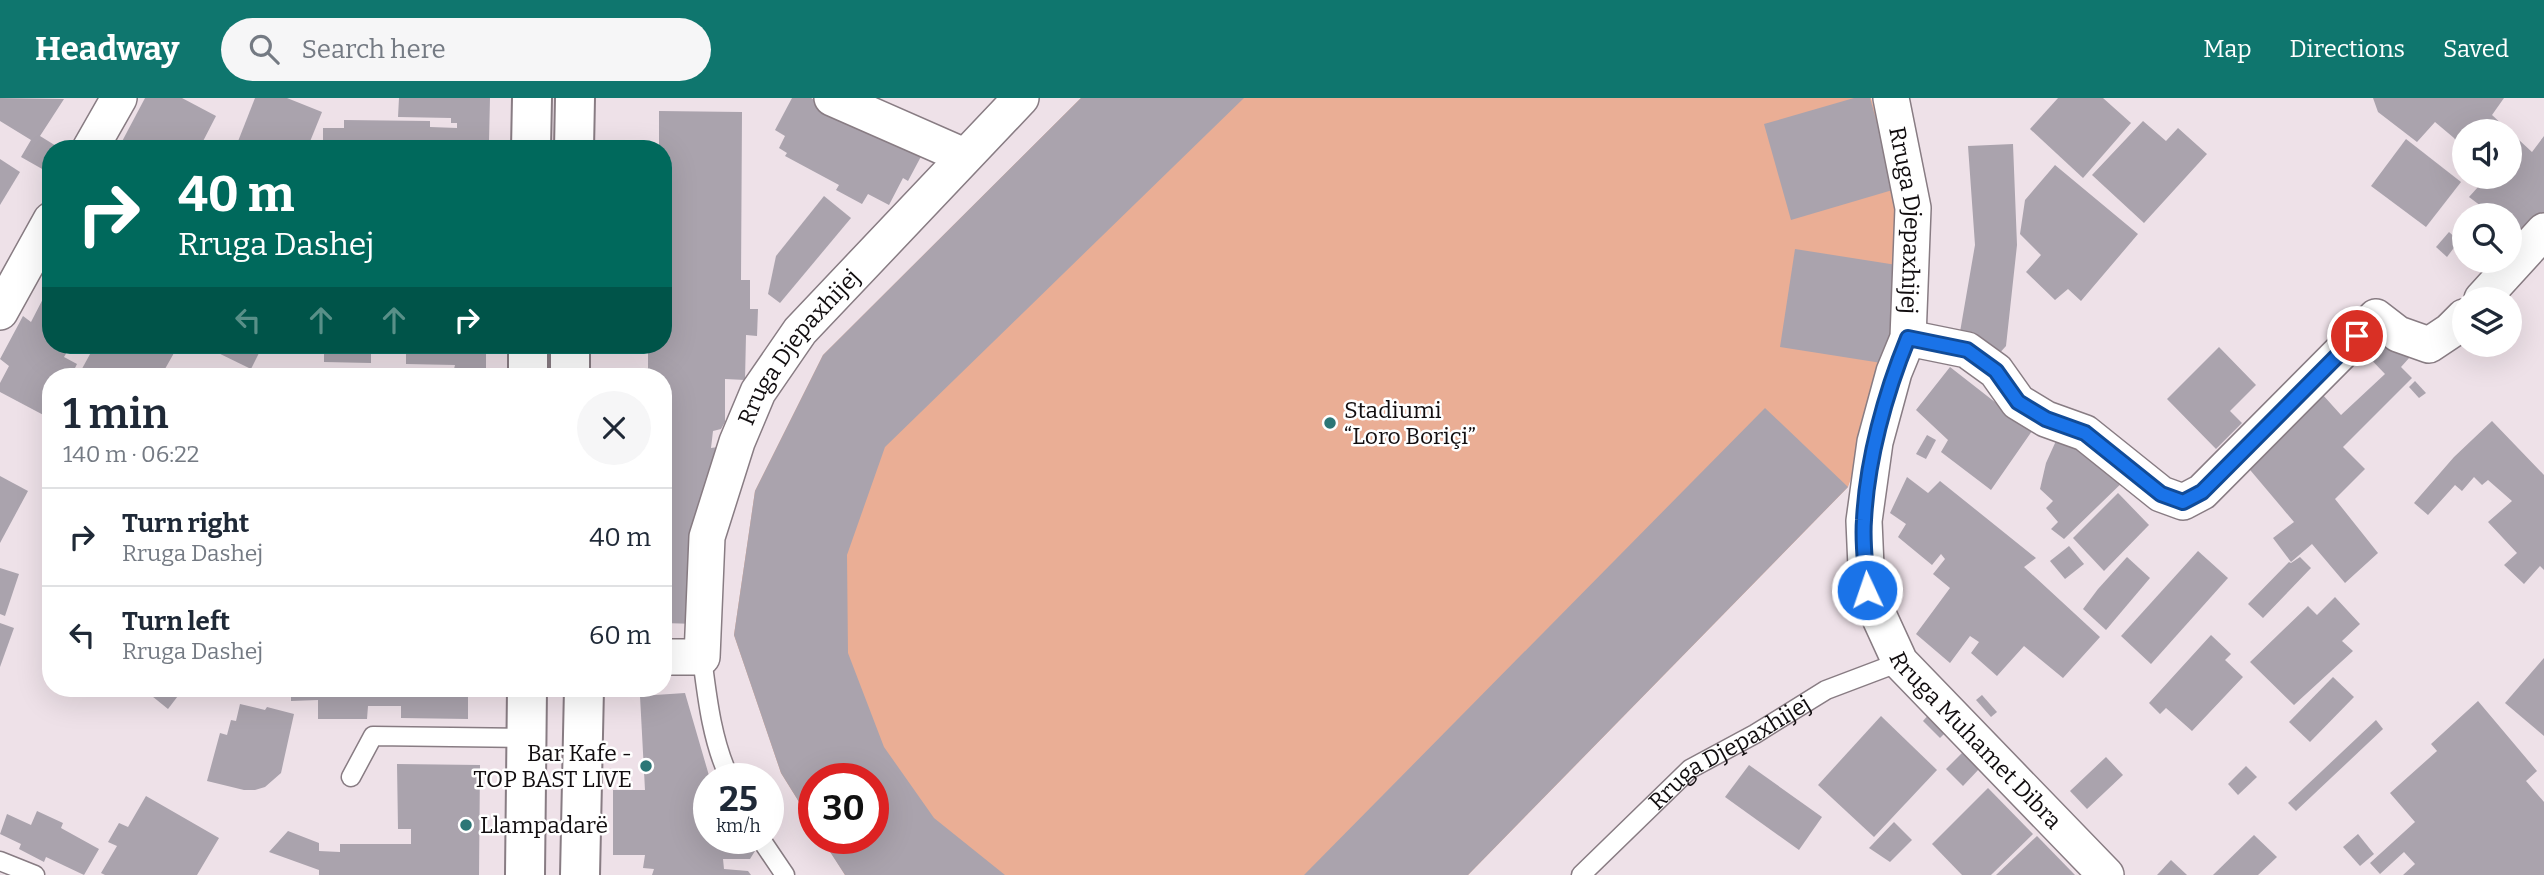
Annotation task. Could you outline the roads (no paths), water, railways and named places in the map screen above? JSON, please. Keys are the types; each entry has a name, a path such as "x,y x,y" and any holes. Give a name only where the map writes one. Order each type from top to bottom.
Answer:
{"main road":[{"path":"531,98 531,140"},
{"path":"574,140 575,98"},
{"path":"525,875 527,697"},
{"path":"580,875 584,697"}],"street":[{"path":"95,140 118,98"},
{"path":"832,98 964,156"},
{"name":"Rruga Djepaxhijej","path":"702,657 708,537 737,442 758,392 800,331 1021,98"},
{"name":"Rruga Djepaxhijej","path":"1867,590 1864,521 1875,442 1894,372 1908,338 1913,208 1891,98"},
{"path":"2493,287 2544,231"},
{"path":"0,312 42,236"},
{"path":"1908,338 1967,350 1996,371 2018,402 2046,419 2085,433 2161,494 2183,502 2202,492 2376,317 2398,334 2429,345 2452,329"},
{"name":"Rruga Muhamet Dibra","path":"1867,590 1900,662 2106,875"},
{"path":"672,657 702,657"}],"lane":[{"path":"702,657 708,703 723,763"},
{"name":"Rruga Djepaxhijej","path":"1581,875 1690,769 1755,734 1826,690 1900,662"},
{"path":"351,777 373,736 527,738"},
{"path":"771,854 785,875"},
{"path":"0,861 35,875"}],"place":[{"name":"Stadiumi “Loro Boriçi”","path":"1330,423"},
{"name":"Bar Kafe - TOP BAST LIVE","path":"646,766"},
{"name":"Llampadarë","path":"466,825"}]}
